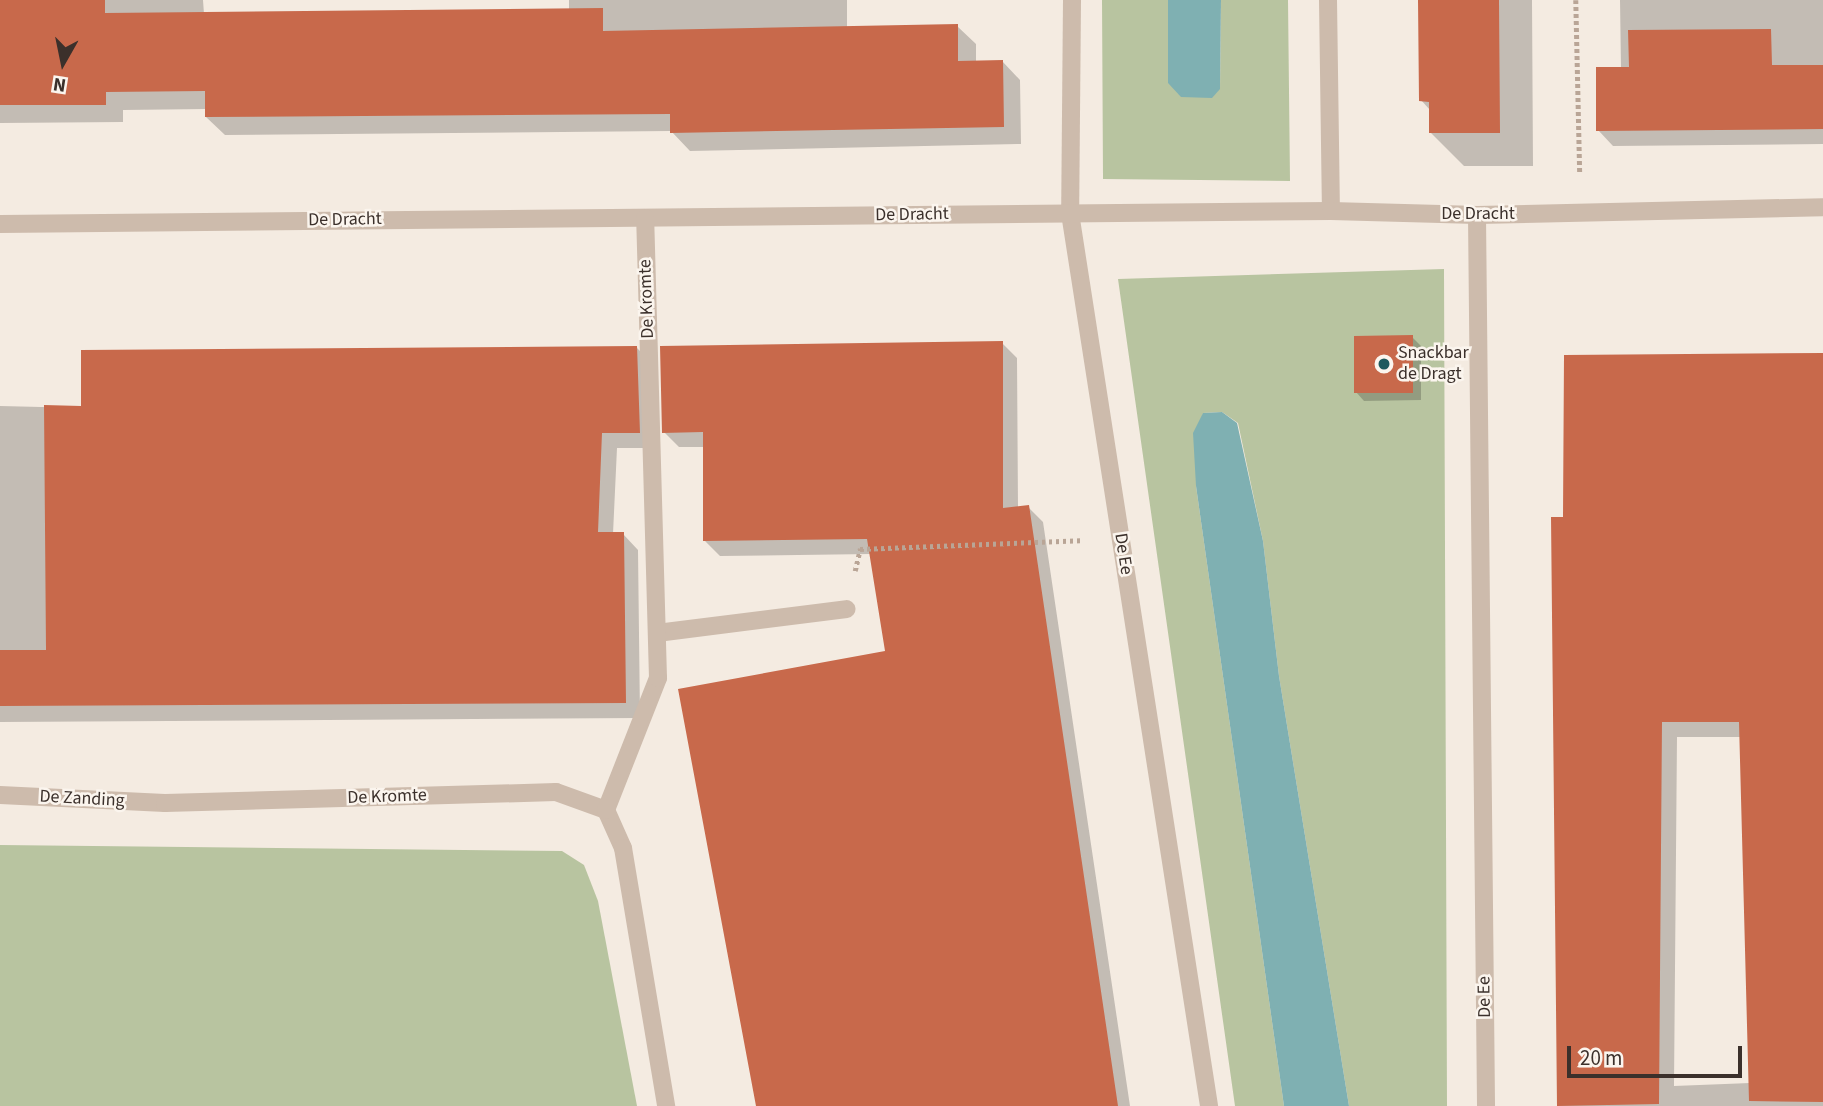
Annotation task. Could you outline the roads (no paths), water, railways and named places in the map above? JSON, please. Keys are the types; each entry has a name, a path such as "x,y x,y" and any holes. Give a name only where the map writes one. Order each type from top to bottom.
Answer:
{"street":[{"name":"De Ee","path":"1072,0 1070,213 1209,1106"},
{"path":"1328,0 1331,211"},
{"name":"De Dracht","path":"0,224 1331,211 1476,215 1823,207"},
{"name":"De Ee","path":"1476,215 1486,1106"},
{"name":"De Kromte","path":"165,803 556,792 606,810 658,678 645,218"},
{"path":"657,633 846,609"},
{"name":"De Zanding","path":"0,794 165,803"},
{"path":"606,810 623,848 666,1106"}],"water":[{"path":"1168,0 1221,0 1220,89 1212,98 1181,97 1168,83"},
{"path":"1222,412 1237,423 1263,541 1279,676 1349,1106 1284,1106 1196,486 1193,433 1203,413"}],"place":[{"name":"Snackbar de Dragt","path":"1384,364"}]}
